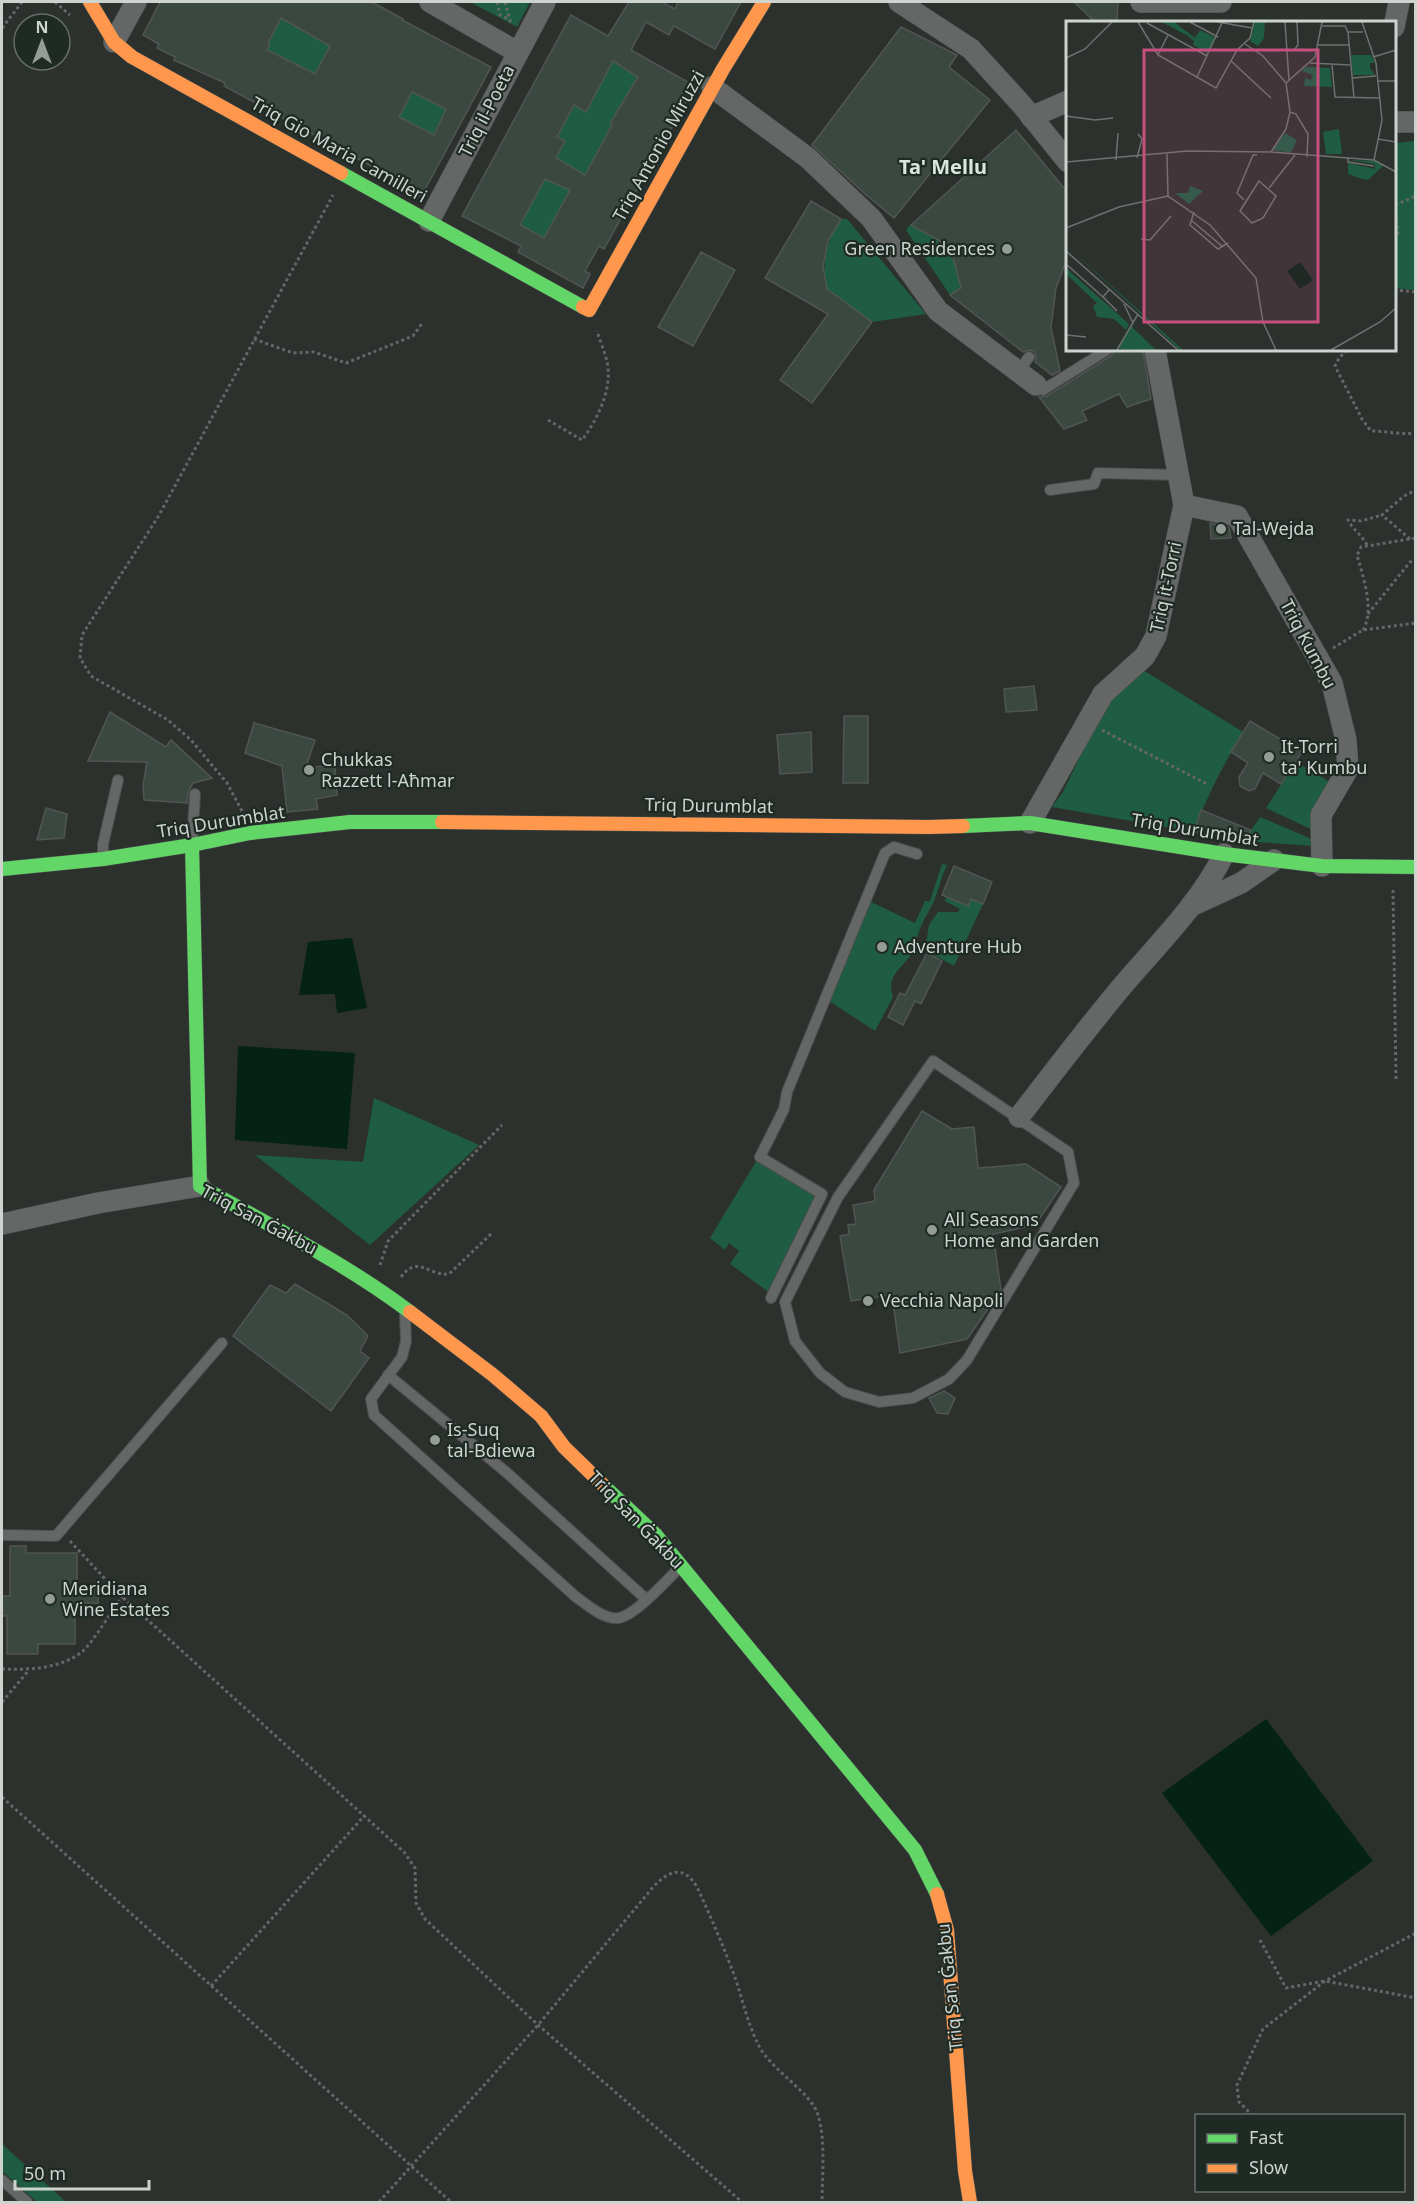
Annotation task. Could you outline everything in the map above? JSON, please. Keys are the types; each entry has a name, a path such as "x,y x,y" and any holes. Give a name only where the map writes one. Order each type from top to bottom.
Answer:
{"street":[{"name":"Triq Gio Maria Camilleri","path":"90,2 114,42 132,57 589,310"},
{"path":"114,42 136,2"},
{"path":"430,2 517,52"},
{"name":"Triq il-Poeta","path":"429,221 545,2"},
{"name":"Triq Antonio Miruzzi","path":"589,310 712,87 764,2"},
{"path":"899,2 971,49 1066,160"},
{"path":"1142,21 1141,2 1221,2"},
{"path":"1396,21 1399,2"},
{"path":"712,87 808,158 871,218 938,310 1024,364 1040,388"},
{"path":"1031,117 1066,101"},
{"path":"1396,122 1416,122"},
{"name":"Triq it-Torri","path":"1030,823 1103,694 1145,656 1154,644 1184,505 1155,351"},
{"name":"Triq Kumbu","path":"1184,505 1237,516 1332,682 1346,740 1348,769 1322,814 1322,866"},
{"name":"Triq Durumblat","path":"2,869 103,859 250,833 350,822 929,827 1030,823 1224,854 1322,866 1416,867"},
{"path":"192,845 200,1186"},
{"path":"1018,1118 1091,1024 1189,907 1216,870 1224,854"},
{"path":"1189,907 1241,883 1274,860"},
{"name":"Triq San Ġakbu","path":"2,1224 98,1203 200,1186 322,1254 387,1295 493,1375 541,1416 564,1447 655,1534 915,1850 936,1892 947,1930 965,2171 970,2202"}],"lane":[{"path":"1040,388 1105,351"},
{"path":"1050,490 1094,484 1098,473 1179,475"},
{"path":"103,859 103,844 118,780"},
{"path":"192,845 195,794"},
{"path":"771,1298 822,1194 760,1157 784,1108 787,1092 885,853 894,848 917,854"},
{"path":"933,1061 1018,1118 1068,1152 1074,1183 967,1360 949,1378 913,1398 879,1402 845,1392 820,1373 795,1341 785,1302 838,1197 933,1061"},
{"path":"404,1308 406,1341 402,1357 371,1399 374,1415 576,1597 601,1614 618,1618 637,1608 681,1566"},
{"path":"2,1535 56,1536 222,1343"},
{"path":"388,1375 506,1472 646,1599"},
{"path":"2,2180 27,2202"}],"path":[{"path":"2,28 22,2"},
{"path":"50,2 56,2"},
{"path":"497,2 500,15 510,20"},
{"path":"250,833 238,802 227,783 191,740 168,720 91,676 80,658 82,635 158,517 345,174"},
{"path":"1396,205 1416,196"},
{"path":"1396,215 1398,235 1396,238"},
{"path":"1396,290 1416,292"},
{"path":"548,420 582,440 594,425 606,392 608,364 589,310"},
{"path":"254,339 293,353 314,352 346,363 413,336 423,322"},
{"path":"1346,351 1335,366 1362,419 1371,431 1391,431 1406,435 1416,433"},
{"path":"1367,545 1348,520 1361,521 1382,515 1404,496 1416,490"},
{"path":"1382,515 1410,539"},
{"path":"1363,630 1368,621 1368,614 1364,580 1357,555 1361,547 1416,538"},
{"path":"1368,614 1410,562 1416,560"},
{"path":"1314,652 1329,651 1363,630 1416,623"},
{"path":"1087,723 1207,784"},
{"path":"1393,867 1396,1081"},
{"path":"373,1287 388,1241 502,1125"},
{"path":"387,1295 407,1269 421,1266 441,1275 449,1274 491,1234"},
{"path":"60,1530 122,1597 365,1815 411,1860 416,1874 416,1903 425,1919 538,2025 742,2202"},
{"path":"2,1669 29,1670 70,1659 85,1650 122,1597"},
{"path":"2,1702 29,1670"},
{"path":"2,1797 451,2202"},
{"path":"211,1986 365,1815"},
{"path":"379,2202 538,2025 654,1886 665,1875 673,1872 684,1873 692,1878 734,1974 759,2045 768,2060 810,2100 816,2110 821,2143 822,2202"},
{"path":"1252,2114 1239,2102 1237,2085 1263,2029 1325,1981 1416,1933"},
{"path":"1260,1940 1286,1988 1325,1981 1416,1998"}],"green space":[{"path":"182,2 228,2 228,4 281,18 446,109 433,135 267,50 270,44 180,5"},
{"path":"470,2 530,2 517,27"},
{"path":"614,38 633,49 623,67 638,77 610,124 612,125 585,175 578,171 544,238 520,225 565,141 557,137 574,105 586,111 604,78"},
{"path":"1416,141 1415,290 1396,288 1396,143"},
{"path":"841,219 847,219 926,314 872,322 827,292 826,254"},
{"path":"911,224 940,243 951,255 961,288 950,295 906,230"},
{"path":"1143,670 1243,732 1216,781 1194,832 1052,807 1063,792 1109,697"},
{"path":"1296,762 1335,785 1315,831 1266,808"},
{"path":"1260,817 1314,840 1313,846 1244,841"},
{"name":"Adventure Hub","path":"942,864 947,865 934,901 921,926 912,953 893,978 891,989 893,997 875,1031 826,999 869,901 915,923 925,901 930,901"},
{"path":"946,897 968,906 971,899 983,904 954,966 925,950 929,925 938,912 958,912 960,909 945,901"},
{"path":"374,1098 479,1145 370,1245 255,1155 363,1162"},
{"path":"757,1160 817,1196 770,1293 730,1264 739,1251 729,1243 725,1250 710,1238"},
{"path":"2,2144 66,2202 37,2202 2,2171"}],"shaded area":[{"path":"352,938 367,1008 337,1013 335,994 299,995 308,942"},
{"path":"238,1046 355,1053 347,1149 235,1140"},
{"path":"1266,1719 1373,1861 1271,1936 1162,1793"}],"building":[{"path":"160,2 372,2 491,67 421,197 404,188 406,185 224,86 225,83 174,60 175,57 157,48 159,44 143,35","holes":["281,18 330,46 315,74 267,50 270,44 268,43","412,92 446,109 434,135 399,117"]},
{"path":"629,2 662,2 675,9 678,2 741,2 715,49 674,26 669,35 646,22 631,50 695,86 604,249 599,246 585,271 590,274 583,288 518,252 521,246 462,216 571,15 608,36","holes":["613,61 638,77 610,124 612,125 585,175 556,158 565,141 557,137 574,105 586,112","545,179 570,190 544,238 520,225"]},
{"path":"1074,2 1118,2 1117,21 1094,21"},
{"path":"901,27 957,55 949,67 990,100 894,218 812,145"},
{"name":"Green Residences","path":"1016,130 1066,191 1066,261 1056,288 1051,327 1060,371 1052,375 1035,362 1034,351 1023,352 950,295 961,288 953,257 942,242 911,225"},
{"path":"811,201 841,219 828,241 823,266 827,289 872,322 812,403 780,380 828,314 765,278"},
{"path":"701,252 735,270 693,346 658,327"},
{"path":"1114,351 1143,351 1151,399 1127,407 1119,394 1082,411 1087,420 1064,429 1039,397 1047,396 1111,356"},
{"name":"Tal-Wejda","path":"1210,523 1229,527 1231,538 1211,539"},
{"path":"1034,686 1037,710 1006,712 1004,689"},
{"path":"110,712 166,747 171,740 212,778 193,783 188,793 187,803 144,800 143,785 147,762 88,761"},
{"path":"844,716 868,716 868,783 843,783"},
{"name":"It-Torri ta' Kumbu","path":"1250,721 1302,752 1281,784 1263,773 1255,789 1249,791 1240,786 1239,777 1248,763 1231,752"},
{"name":"Chukkas Razzett l-Aħmar","path":"254,723 315,740 306,767 335,766 337,795 316,799 318,809 287,812 282,766 245,753"},
{"path":"811,732 812,772 780,774 777,735"},
{"path":"46,808 67,814 64,838 37,840"},
{"path":"1201,810 1251,830 1245,840 1194,832"},
{"path":"954,866 992,882 983,904 971,899 968,906 942,895"},
{"path":"927,953 942,961 921,1004 915,1001 903,1025 888,1017 900,993 905,995"},
{"name":"All Seasons Home and Garden","path":"922,1111 952,1129 974,1127 978,1168 1026,1164 1061,1187 1035,1225 993,1234 1001,1290 967,1339 900,1353 892,1295 851,1301 840,1236 849,1234 848,1225 856,1224 853,1205 875,1201 874,1190"},
{"path":"295,1284 347,1315 368,1336 360,1351 369,1358 331,1411 233,1336 270,1285 286,1293"},
{"path":"944,1391 955,1398 948,1414 937,1413 929,1398"},
{"name":"Meridiana Wine Estates","path":"10,1546 26,1546 26,1553 77,1553 77,1589 98,1589 98,1603 75,1603 75,1644 38,1644 38,1654 7,1654 7,1616 2,1616 2,1596 10,1596"}],"traffic: fast":[{"path":"341,173 583,307"},
{"path":"2,869 103,859 250,833 350,822 442,822"},
{"path":"963,826 1030,823 1224,854 1322,866 1416,867"},
{"path":"192,845 200,1186 334,1261 410,1312"},
{"path":"603,1485 655,1534 915,1850 937,1894"}],"traffic: slow":[{"path":"90,2 114,42 132,57 341,173"},
{"path":"583,307 589,310 723,69 764,2"},
{"path":"442,822 963,826"},
{"path":"410,1312 493,1375 541,1416 564,1447 603,1485"},
{"path":"937,1894 947,1930 965,2171 970,2202"}],"place":[{"name":"Green Residences","path":"1007,249"},
{"name":"Tal-Wejda","path":"1221,529"},
{"name":"It-Torri ta' Kumbu","path":"1269,757"},
{"name":"Chukkas Razzett l-Aħmar","path":"309,770"},
{"name":"Adventure Hub","path":"882,947"},
{"name":"All Seasons Home and Garden","path":"932,1230"},
{"name":"Vecchia Napoli","path":"868,1301"},
{"name":"Is-Suq tal-Bdiewa","path":"435,1440"},
{"name":"Meridiana Wine Estates","path":"50,1599"}],"district":[{"name":"Ta' Mellu","path":"943,167"}]}
